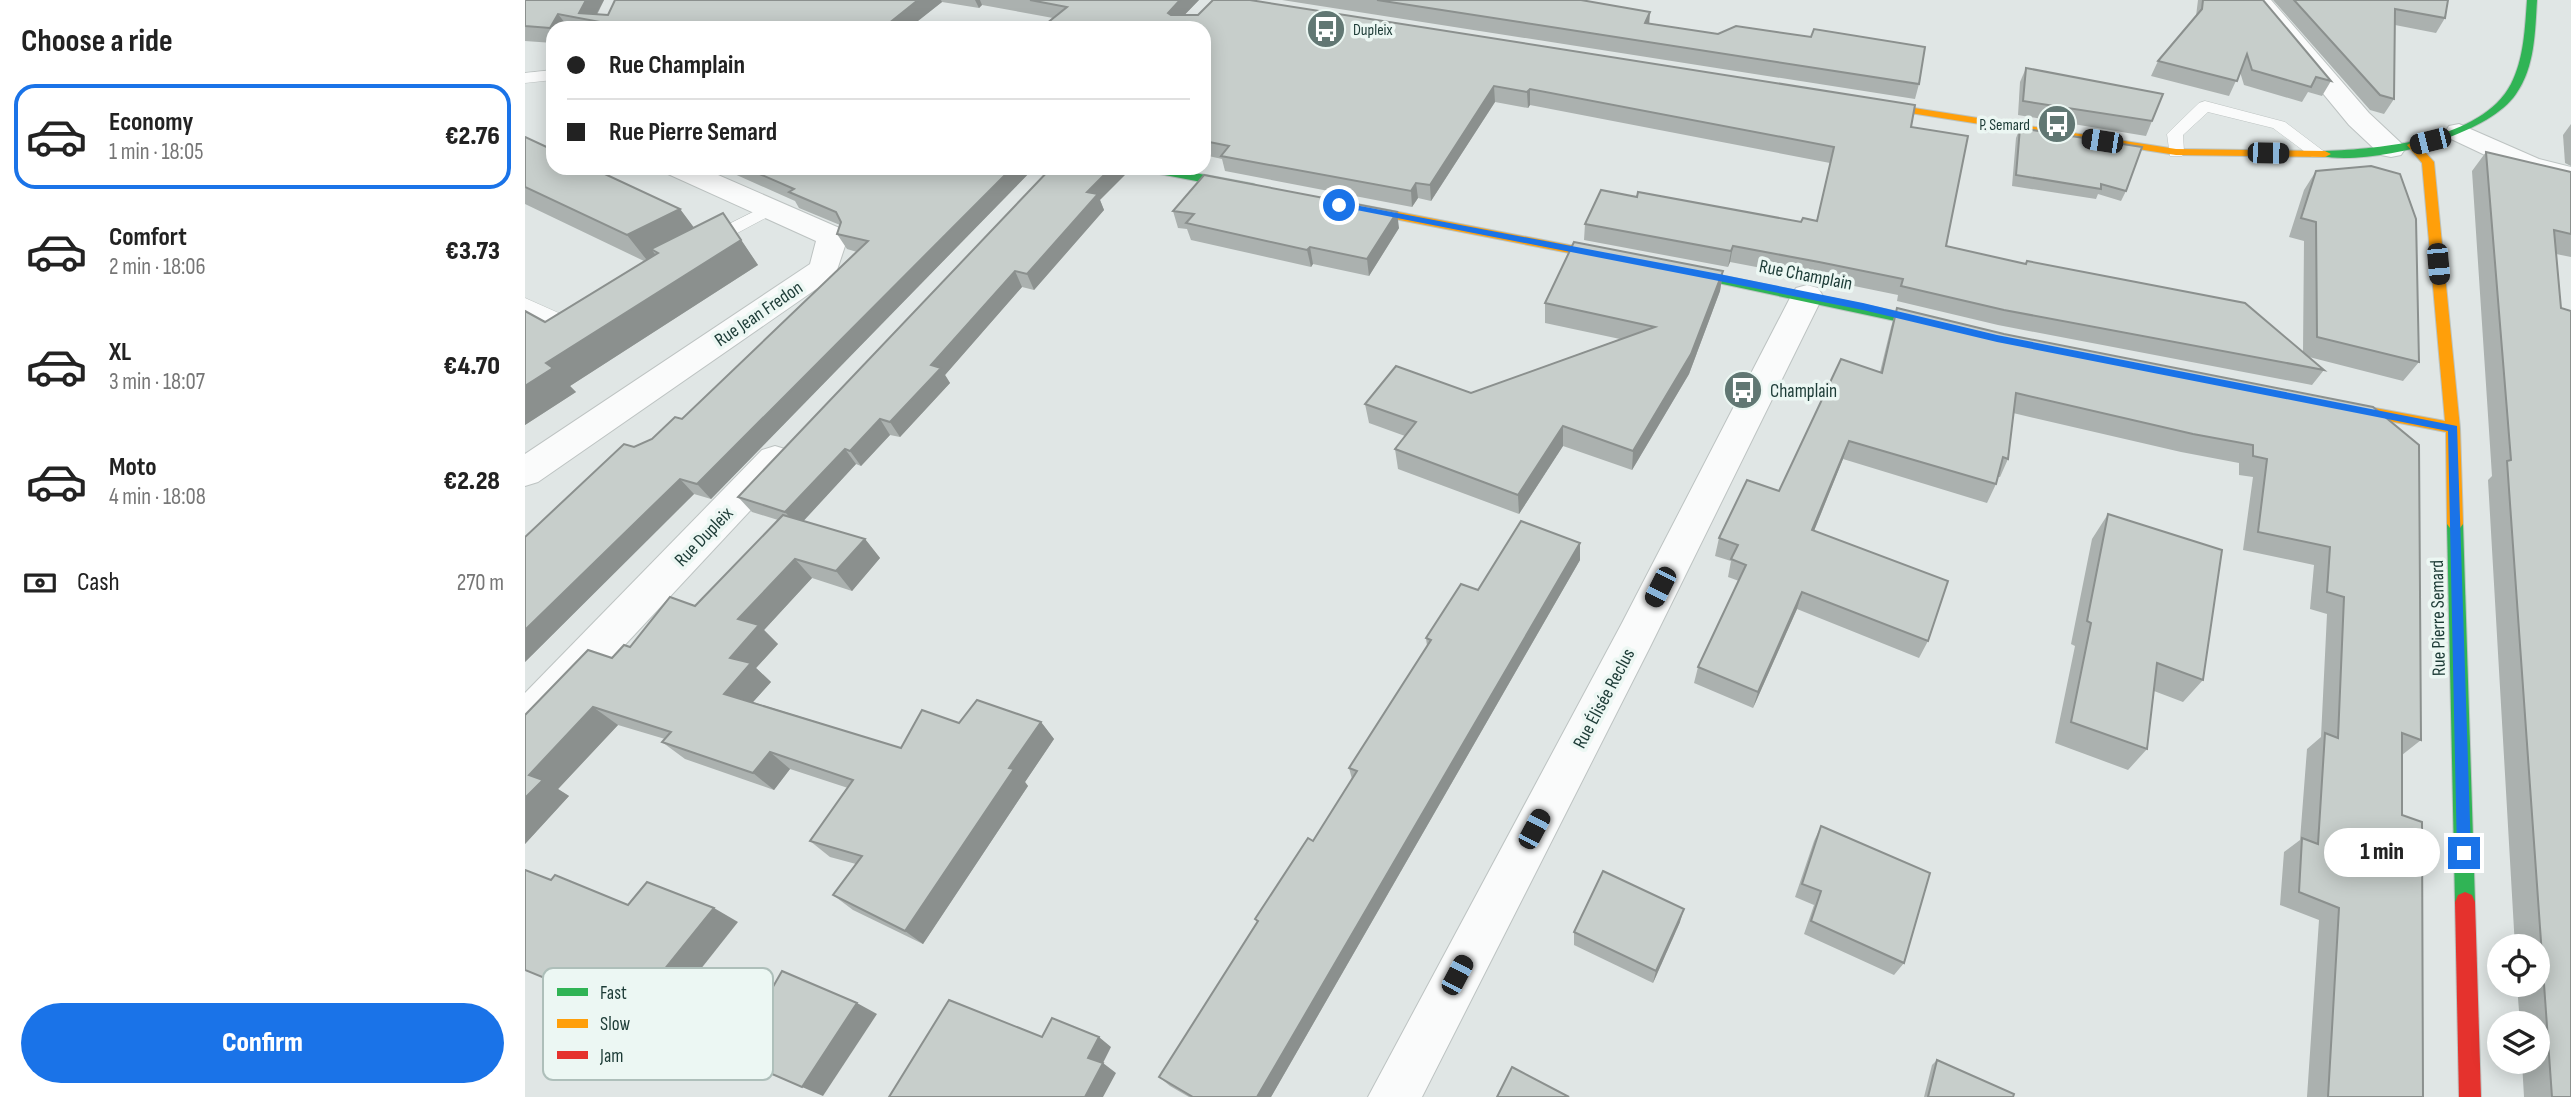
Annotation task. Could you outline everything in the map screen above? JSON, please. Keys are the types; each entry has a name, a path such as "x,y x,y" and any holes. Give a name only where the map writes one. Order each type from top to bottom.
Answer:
{"street":[{"path":"2258,0 2359,119 2402,147"},
{"path":"1852,101 2176,152 2318,153 2402,147 2459,132 2499,107 2518,82 2527,59 2532,0"},
{"path":"2459,132 2529,165 2571,177"},
{"name":"Rue Pierre Semard","path":"2402,147 2428,162 2453,428 2470,1097"},
{"name":"Rue Jean Fredon","path":"525,472 824,269 833,237 694,175"},
{"path":"1186,175 1271,191"},
{"name":"Rue Champlain","path":"1326,202 1807,296 1957,329"},
{"name":"Rue Élisée Reclus","path":"1394,1097 1636,635 1807,296"},
{"path":"2320,402 2453,428"},
{"name":"Rue Dupleix","path":"525,722 802,432"}],"lane":[{"path":"525,78 546,76"},
{"path":"2176,152 2175,134 2205,106 2279,125 2318,153"},
{"path":"696,248 769,209"},
{"path":"525,304 561,322 598,302"}],"building":[{"path":"525,0 586,0 579,13 608,15 615,0 918,0 892,21 595,21 558,14 554,21 546,21 546,28 525,26"},
{"path":"1030,0 1180,0 1168,13 1198,15 1213,0 1250,0 1915,105 1911,127 1968,136 1946,246 2026,264 2027,261 2245,303 2324,370 2004,310 1901,286 1903,279 1819,262 1733,246 1731,251 1585,224 1601,190 1637,197 1638,192 1801,222 1803,218 1817,221 1834,147 1530,89 1527,92 1494,86 1430,185 1416,183 1411,191 1221,156 1229,146 1211,142 1211,21 1050,21 1067,7"},
{"path":"1377,0 1581,0 1650,12 1645,23 1718,34 1736,26 1811,37 1814,29 1925,47 1919,84"},
{"path":"2203,0 2263,0 2331,81 2316,77 2311,87 2252,70 2247,54 2237,81 2158,61 2202,9"},
{"path":"2294,0 2448,0 2445,18 2395,9 2394,99 2380,95"},
{"path":"2026,68 2163,94 2152,121 2023,101"},
{"path":"2020,128 2142,147 2126,191 2101,184 2101,189 2016,175"},
{"path":"525,137 546,147 546,175 607,175 680,209 627,235 525,187"},
{"path":"2486,152 2571,172 2571,234 2554,230 2561,308 2571,311 2571,1097 2552,1097 2550,1011 2546,1011 2545,997 2550,997 2550,934 2540,934 2507,461 2511,460"},
{"path":"2371,166 2400,174 2416,219 2419,362 2317,337 2316,222 2301,218 2316,171"},
{"path":"762,175 1005,175 697,484 680,479 525,630 525,537 624,444 634,447 652,439 675,417 682,419 868,241 837,234 841,222 836,212 789,192 794,189"},
{"path":"1044,175 1104,175 1087,192 1098,194 1027,274 1015,271 931,365 941,368 890,422 880,419 850,451 845,449 785,512 738,497"},
{"path":"1204,175 1397,212 1367,259 1310,247 1307,250 1186,223 1194,214 1173,211"},
{"path":"723,213 741,240 546,363 553,368 525,386 525,311 545,322 658,253 651,249"},
{"path":"1574,242 1723,271 1691,354 1633,451 1563,426 1518,495 1395,449 1416,422 1365,404 1396,366 1471,393 1655,327 1545,303"},
{"path":"1897,308 2004,334 2373,407 2419,445 2421,740 2402,733 2402,815 2422,822 2423,1097 2328,1097 2339,908 2299,892 2302,838 2318,844 2325,733 2338,738 2344,597 2327,592 2330,547 2258,532 2267,459 2253,456 2253,445 2193,434 2016,393 2008,459 2003,457 1996,484 1849,441 1812,530 1948,581 1928,641 1802,592 1758,692 1698,667 1746,565 1731,559 1738,545 1719,538 1747,480 1779,491 1841,359 1882,373"},
{"path":"2108,514 2222,550 2203,680 2157,663 2147,749 2071,722 2091,623 2087,621"},
{"path":"783,515 865,539 836,571 795,559 738,619 759,625 730,658 751,663 724,694 901,748 922,710 959,723 977,700 1041,722 1009,768 1014,769 905,931 833,895 862,856 810,841 853,780 770,752 753,773 662,742 671,732 593,707 529,775 543,780 525,798 525,715 588,650 612,658 624,645 630,647 670,597 695,606"},
{"path":"1521,521 1580,543 1257,1097 1193,1097 1159,1077 1258,921 1255,919 1308,838 1313,841 1357,771 1349,768 1431,640 1426,638 1461,584 1478,590"},
{"path":"1821,826 1930,873 1904,963 1811,921 1821,891 1802,884"},
{"path":"525,870 551,880 555,875 628,905 647,882 714,908 666,968 543,968 543,977 525,970"},
{"path":"1603,871 1684,909 1656,971 1574,932"},
{"path":"782,971 857,1003 802,1087 773,1074 773,987"},
{"path":"949,1000 1042,1037 1052,1018 1099,1037 1088,1058 1103,1063 1085,1097 889,1097"},
{"path":"1937,1060 2014,1094 2013,1097 1928,1097"},
{"path":"1512,1067 1569,1097 1497,1097"}],"traffic: fast":[{"path":"2325,154 2371,151 2425,141 2476,123 2496,110 2511,94 2522,72 2532,0"},
{"path":"1186,175 1254,188"},
{"path":"1657,266 1947,327"},
{"path":"2455,524 2465,902"}],"traffic: slow":[{"path":"1863,103 2176,152 2325,154"},
{"path":"2413,145 2428,162 2453,428 2455,524"},
{"path":"1347,206 1657,266"},
{"path":"2332,405 2453,428"}],"traffic: jam":[{"path":"2465,902 2470,1097"}],"place":[{"name":"Dupleix","path":"1326,29"},
{"name":"P. Semard","path":"2057,124"},
{"name":"Champlain","path":"1743,390"}],"route":[{"path":"1339,205 1719,278 1863,307 1997,339 2453,428 2464,853"}]}
